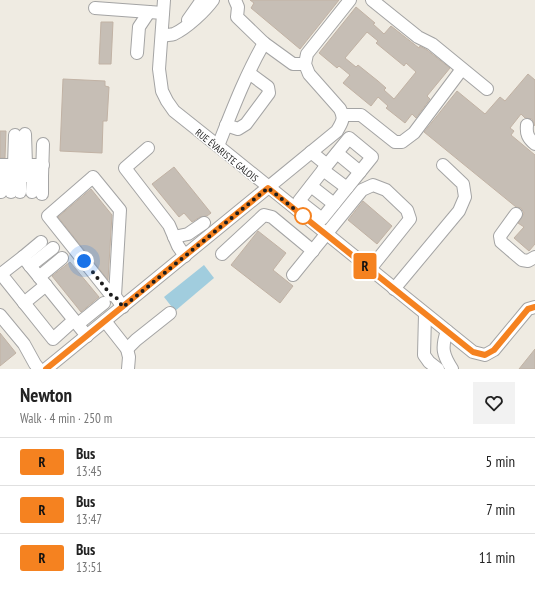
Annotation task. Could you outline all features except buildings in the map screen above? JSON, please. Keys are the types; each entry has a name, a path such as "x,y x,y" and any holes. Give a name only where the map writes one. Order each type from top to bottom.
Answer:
{"street":[{"name":"RUE ÉVARISTE GALOIS","path":"164,0 159,69 162,91 181,118 218,146 326,235 473,352 485,355 494,350 528,309 535,307"},
{"path":"183,28 192,12 202,0"},
{"path":"162,36 174,34 183,28 206,10 213,0"},
{"path":"235,0 238,7 237,17 264,43 293,64 305,64"},
{"path":"46,369 336,131 342,121 343,115 340,109 309,74 305,64 307,54 350,0"},
{"path":"372,0 418,37 432,44 488,89"},
{"path":"95,8 163,13"},
{"path":"138,53 139,27 149,12"},
{"path":"218,146 249,72 264,43"},
{"path":"343,115 361,115 395,142 402,142 414,133 462,69"},
{"path":"226,125 238,129 246,124 269,93 268,88 249,72"},
{"path":"527,125 526,132 535,144"},
{"path":"20,134 17,171 21,193"},
{"path":"349,138 372,157 322,219 299,201 337,153 349,138"},
{"path":"17,171 43,144"},
{"path":"148,148 125,168 169,224 178,246 185,256"},
{"path":"311,152 347,188"},
{"path":"337,153 360,172"},
{"path":"394,289 460,211 465,197 464,184 443,165"},
{"path":"17,171 21,193"},
{"path":"17,171 21,193"},
{"path":"115,296 120,210 93,177 48,216 111,295 115,296 123,307"},
{"path":"293,275 362,190 373,185 386,190 407,210 410,219 370,269"},
{"path":"311,186 334,204"},
{"path":"516,214 500,236 501,242 522,260 528,261 535,257"},
{"path":"222,254 264,215 272,217 313,251"},
{"path":"174,237 188,234 204,223"},
{"path":"24,303 35,271 41,242"},
{"path":"57,253 35,271 1,274 53,339 104,303"},
{"path":"35,271 87,336"},
{"path":"127,349 170,313"},
{"path":"425,314 424,355 429,362 438,369"},
{"path":"0,315 24,344 39,369"},
{"path":"105,321 127,349 129,357 128,369"},
{"path":"447,332 442,343 444,357 452,369"}],"water":[{"path":"204,265 214,278 175,311 164,297"}],"bus line":[{"name":"R","path":"46,369 268,188 473,352 485,355 494,350 528,309 535,307"}],"route":[{"path":"84,261 111,295 115,296 123,307 268,188 303,216"}]}
